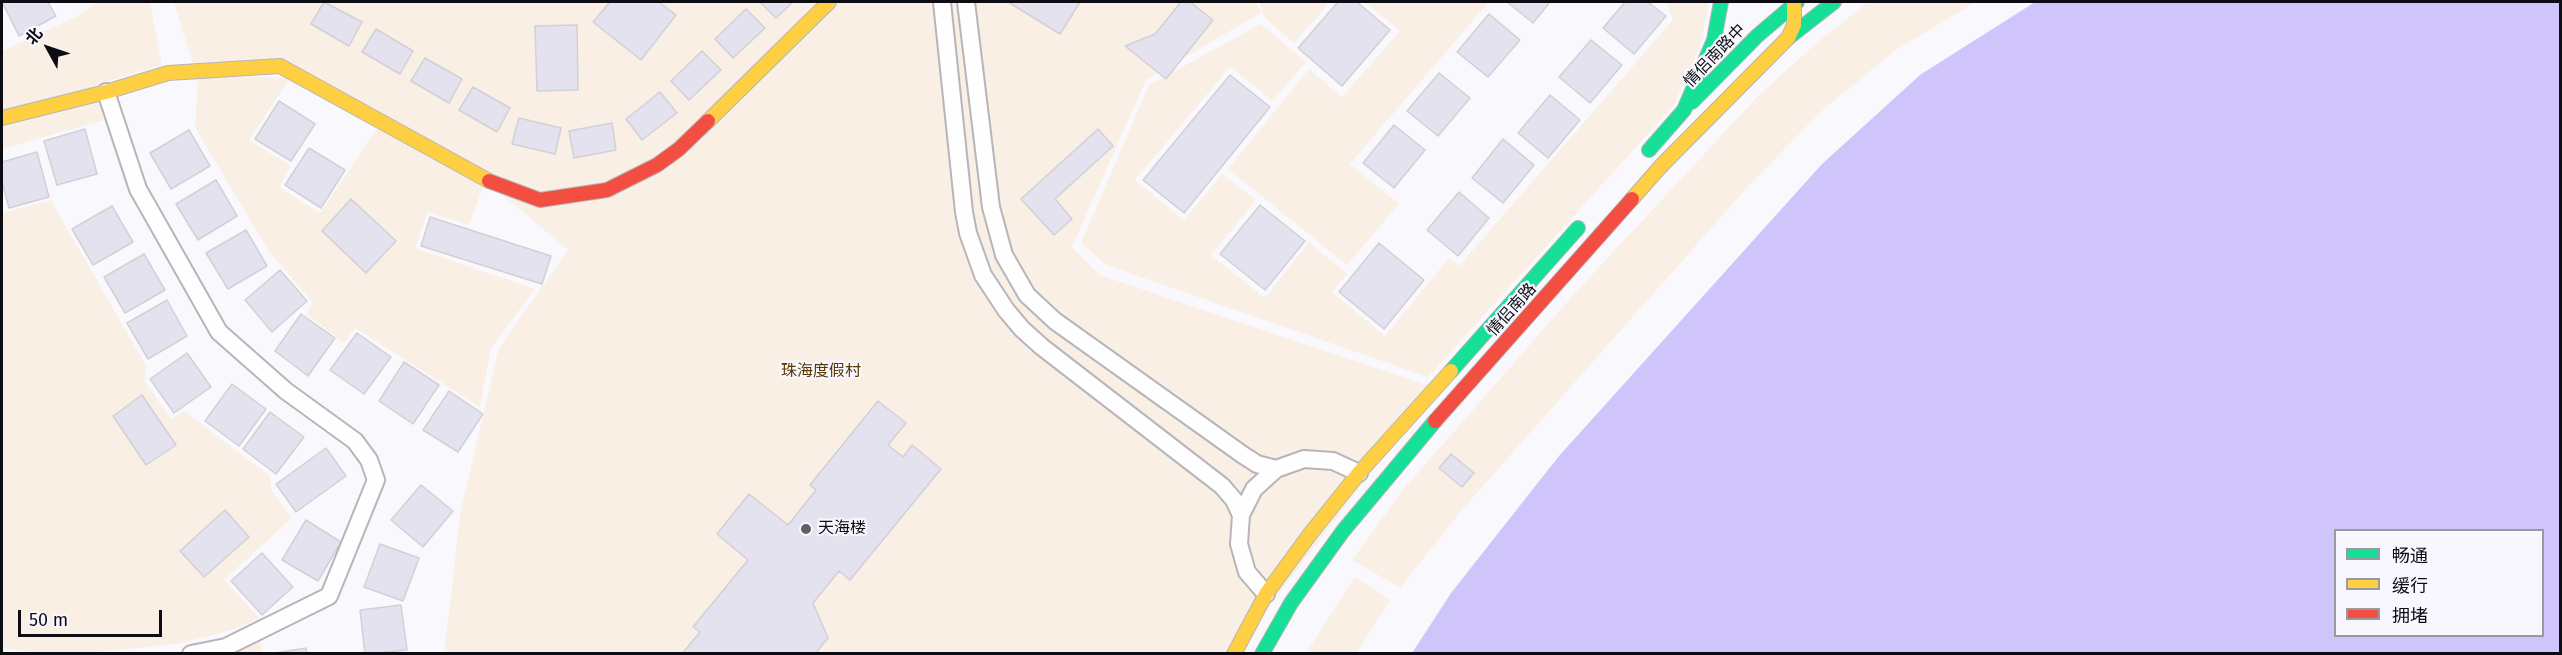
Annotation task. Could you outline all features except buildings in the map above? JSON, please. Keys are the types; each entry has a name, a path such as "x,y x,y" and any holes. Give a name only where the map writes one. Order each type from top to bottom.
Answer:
{"main road":[{"path":"2,118 106,92 168,73 280,66 484,179 540,200 607,190 657,165 680,149 829,2"},
{"path":"1643,156 1684,110 1714,40 1721,2"},
{"path":"1788,38 1794,25 1794,2 1828,6"},
{"name":"情侣南路中","path":"1684,110 1794,2"},
{"path":"1788,38 1828,6"},
{"name":"情侣南路","path":"1262,654 1291,603 1343,531 1434,422 1661,166 1788,38"},
{"name":"情侣南路","path":"1234,654 1266,594 1359,473 1587,218"}],"street":[{"path":"942,2 964,212 968,233 983,275 1006,310 1042,347 1222,486 1234,500 1241,515"},
{"path":"966,2 991,207 1004,255 1027,295 1055,321 1243,455 1257,464 1276,469"},
{"path":"106,92 138,189 219,332 286,391 355,441 369,460 375,480 329,596 226,647 191,654"},
{"path":"1266,594 1247,572 1239,544 1241,515 1254,489 1276,469 1304,459 1318,459 1346,466 1359,473"}],"green space":[{"path":"98,2 150,2 162,65 96,85 104,120 2,149 2,51 80,15"},
{"name":"珠海度假村","path":"174,2 1256,2 1261,13 1146,80 1072,247 1100,275 1435,388 1234,653 444,653 461,509 499,348 568,250 484,179 280,66 195,71"},
{"path":"1259,2 1330,2 1294,43 1266,19"},
{"path":"1365,2 1489,2 1350,164 1399,204 1347,265 1228,169 1309,69 1342,97 1400,31"},
{"path":"1666,2 1709,2 1700,46 1674,105 1428,377 1106,265 1081,243 1149,85 1261,24 1306,62 1273,101 1230,67 1135,180 1184,220 1222,174 1256,200 1211,255 1265,298 1309,242 1347,274 1332,292 1385,336 1449,258 1459,266 1673,20"},
{"path":"1868,2 1976,2 1896,50 1825,108 1752,182 1460,512 1400,588 1352,560 1402,491 1576,292 1759,95 1812,47"},
{"path":"198,75 290,78 249,140 291,166 279,187 320,213 377,129 483,187 469,225 428,212 415,248 535,289 491,348 480,407 355,328 344,343 306,314 313,303 267,249 195,127"},
{"path":"51,200 146,366 145,382 171,419 184,411 270,476 272,491 292,518 224,580 260,619 231,630 182,643 91,653 35,653 2,648 2,213"},
{"path":"1355,577 1390,600 1357,653 1306,653"},
{"path":"260,636 262,653 214,654"}],"shaded area":[{"path":"2035,2 2560,2 2560,653 1412,653 1451,593 1559,456 1822,164 1920,75"}],"traffic: fast":[{"path":"1649,150 1684,110 1714,40 1721,2"},
{"path":"1692,102 1757,36 1797,2"},
{"path":"1788,38 1834,2"},
{"path":"1451,371 1578,228"},
{"path":"1262,654 1291,603 1343,531 1435,421"}],"traffic: slow":[{"path":"708,121 829,2"},
{"path":"1632,199 1661,166 1788,38 1794,25 1794,2"},
{"path":"2,118 106,92 168,73 280,66 489,181"},
{"path":"1234,654 1266,594 1310,534 1359,473 1451,371"}],"traffic: jam":[{"path":"489,181 540,200 607,190 657,165 679,149 708,121"},
{"path":"1435,421 1632,199"}],"place":[{"name":"天海楼","path":"806,529"}]}
